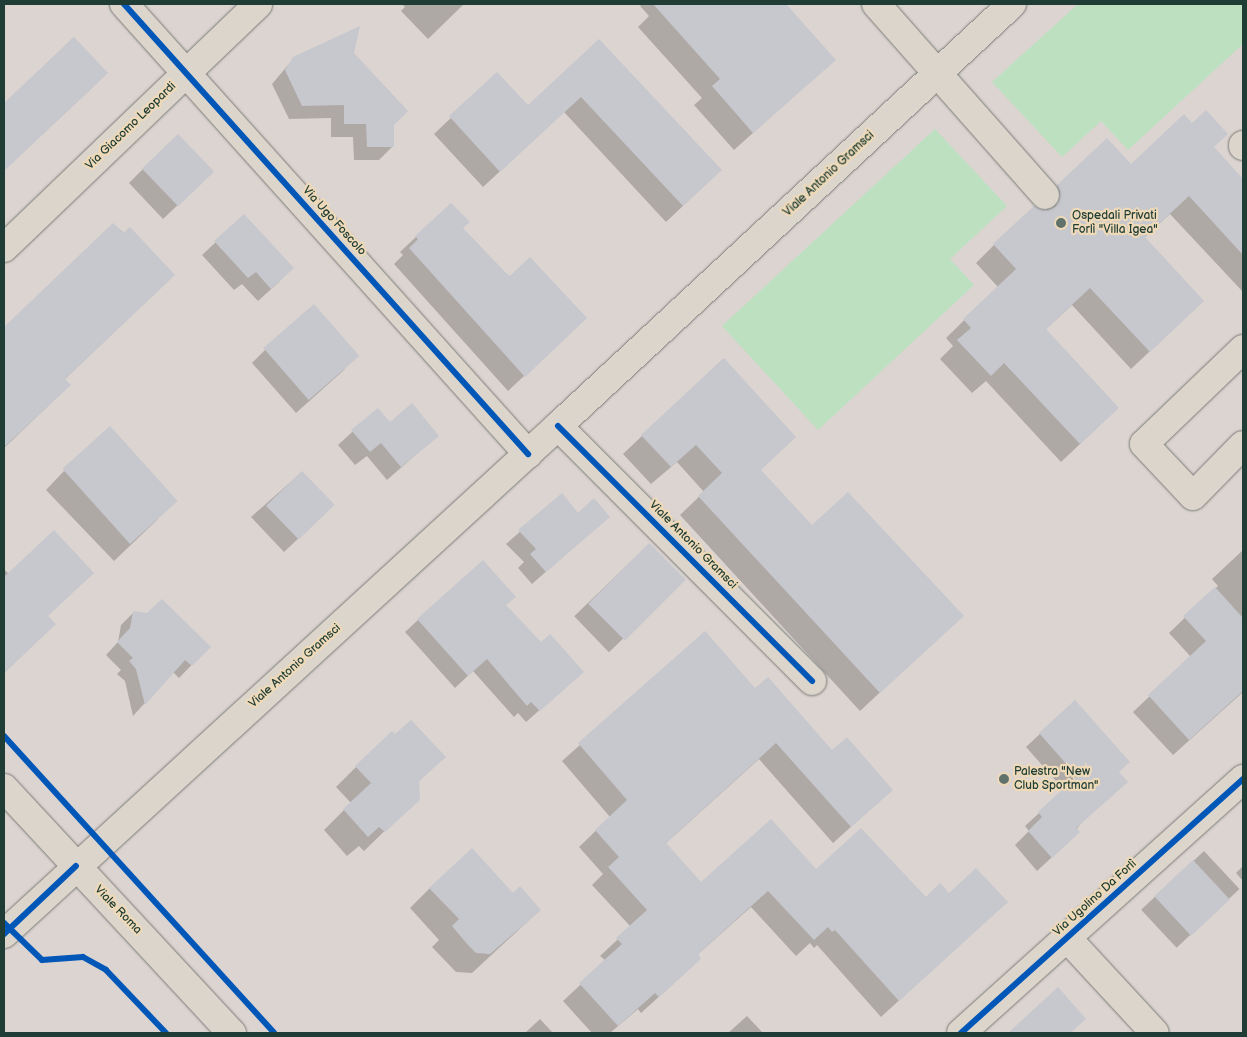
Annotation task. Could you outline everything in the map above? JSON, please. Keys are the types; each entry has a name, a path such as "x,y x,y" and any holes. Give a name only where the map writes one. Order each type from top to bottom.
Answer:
{"street":[{"name":"Via Ugo Foscolo","path":"124,4 528,454"},
{"name":"Via Giacomo Leopardi","path":"4,248 258,4"},
{"path":"876,4 1045,195"},
{"name":"Viale Antonio Gramsci","path":"4,934 76,866 528,454 1012,4"},
{"path":"1243,349 1144,444 1193,496 1243,445"},
{"name":"Viale Antonio Gramsci","path":"558,426 812,681"},
{"name":"Via Ugolino Da Forlì","path":"961,1033 1243,779"},
{"name":"Viale Roma","path":"4,788 232,1033"},
{"path":"1067,938 1155,1033"}],"green space":[{"path":"1078,4 1243,4 1243,44 1128,150 1101,121 1062,157 992,82"},
{"path":"935,129 1007,206 950,259 974,285 818,430 722,326"}],"building":[{"path":"653,4 786,4 836,60 753,133 712,86 720,79"},
{"path":"360,26 354,53 408,111 394,125 394,147 367,147 366,124 344,124 344,105 302,106 285,70 293,57"},
{"path":"74,37 108,73 4,171 4,103"},
{"path":"599,39 722,170 683,206 581,97 500,172 449,116 497,72 528,105"},
{"path":"1206,110 1228,134 1214,147 1243,179 1243,255 1189,196 1145,237 1204,301 1150,352 1090,288 1046,329 1119,408 1080,444 1004,363 991,376 957,340 971,328 963,319 1016,269 993,244 1034,206 1048,210 1056,206 1060,192 1057,185 1107,138 1131,164 1184,114 1192,123"},
{"path":"178,134 214,171 178,206 142,169"},
{"path":"451,203 470,222 463,228 506,273 510,276 530,257 587,318 525,377 409,248 418,239 415,236"},
{"path":"244,214 294,268 271,289 256,272 248,278 214,241"},
{"path":"113,223 123,233 130,227 175,275 65,379 71,385 4,447 4,327"},
{"path":"314,304 359,356 309,400 263,348"},
{"path":"724,358 796,437 761,470 812,525 848,492 964,616 880,693 698,496 722,473 696,445 671,467 641,435"},
{"path":"412,403 439,436 401,467 381,443 370,452 351,430 378,408 390,422"},
{"path":"110,426 178,501 130,544 62,469"},
{"path":"302,471 335,505 299,540 266,506"},
{"path":"562,493 578,513 594,498 610,517 546,572 530,554 536,549 518,530"},
{"path":"54,530 94,573 48,616 56,624 4,673 4,577"},
{"path":"649,543 686,580 625,641 588,604"},
{"path":"483,560 516,597 506,605 541,642 550,634 584,672 540,711 531,702 527,706 487,659 468,676 417,619"},
{"path":"1215,587 1243,618 1243,691 1189,740 1148,695 1206,641 1183,616"},
{"path":"162,599 211,647 192,666 185,660 145,705 136,669 129,661 133,658 117,642 130,628 133,611 147,613"},
{"path":"705,631 755,688 768,677 832,750 847,737 893,790 851,827 776,743 666,843 701,882 771,819 816,869 861,828 926,897 940,883 949,893 976,868 1008,902 899,1001 835,930 832,932 828,927 814,940 768,891 698,954 701,959 659,997 655,993 618,1026 579,983 622,944 616,938 647,910 608,867 619,857 595,830 627,800 578,743"},
{"path":"1075,700 1130,762 1119,772 1128,782 1076,828 1080,832 1052,858 1028,831 1042,817 1038,812 1077,776 1039,733"},
{"path":"411,720 446,757 419,781 420,800 385,832 379,827 368,837 343,809 371,783 355,766 392,731 395,734"},
{"path":"472,848 513,893 520,886 541,910 490,954 476,953 468,945 452,926 459,919 429,888"},
{"path":"1193,860 1230,899 1191,936 1154,896"},
{"path":"1058,987 1086,1019 1070,1033 1008,1033"}],"cycle path":[{"path":"124,4 528,454"},
{"path":"558,426 812,681"},
{"path":"4,736 274,1033"},
{"path":"961,1033 1243,779"},
{"path":"4,934 76,866"},
{"path":"4,923 42,960 83,957 106,970 166,1033"}],"place":[{"name":"Ospedali Privati Forlì \"Villa Igea\"","path":"1061,223"},
{"name":"Palestra \"New Club Sportman\"","path":"1004,779"}]}
